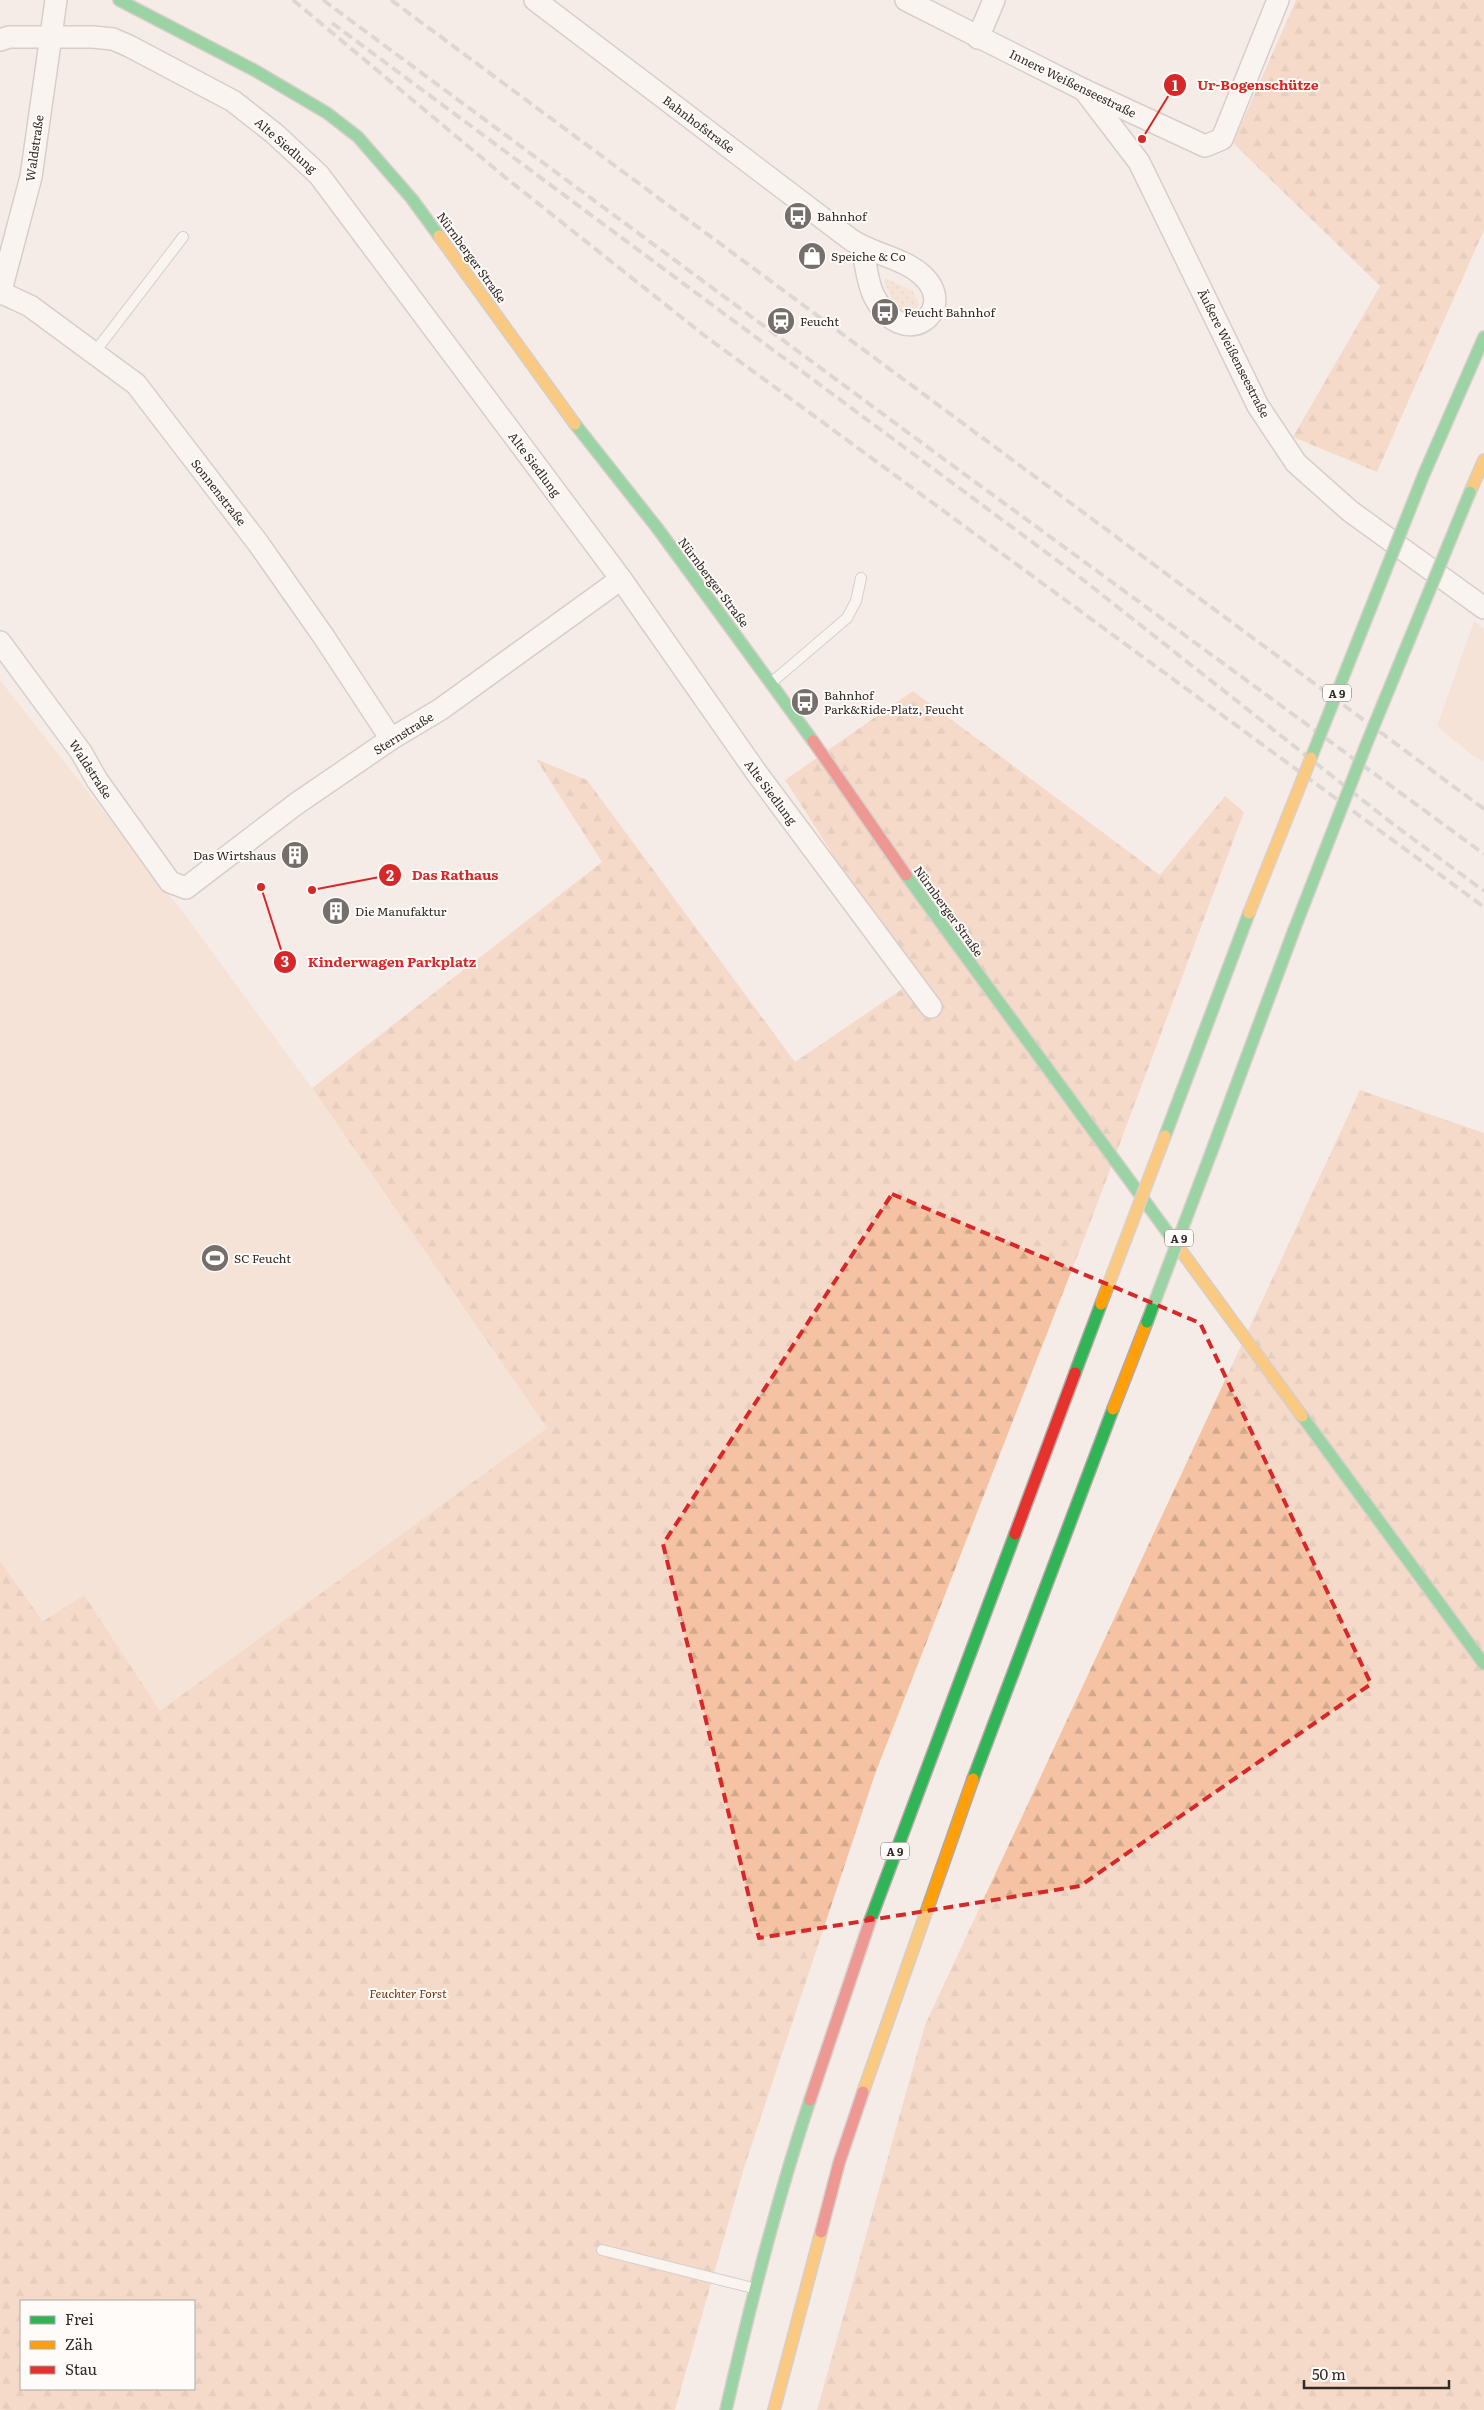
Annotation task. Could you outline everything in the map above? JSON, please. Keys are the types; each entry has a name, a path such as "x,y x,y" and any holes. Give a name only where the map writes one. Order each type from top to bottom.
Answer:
{"main road":[{"name":"Nürnberger Straße","path":"119,0 296,93 327,113 358,137 412,199 593,448 658,529 772,682 874,830 1484,1664"},
{"name":"A 9","path":"726,2410 754,2288 786,2172 856,1958 1249,913 1424,474 1484,336"},
{"name":"A 9","path":"774,2410 839,2162 997,1712 1212,1153 1294,930 1366,745 1484,460"}],"street":[{"name":"Waldstraße","path":"0,293 31,177 56,0"},
{"name":"Bahnhofstraße","path":"535,0 862,248"},
{"name":"Innere Weißenseestraße","path":"906,0 1084,90 1205,146 1222,140 1278,0"},
{"path":"978,38 994,0"},
{"name":"Alte Siedlung","path":"0,40 9,37 113,39 181,72 233,101 275,134 319,174 621,579 750,764 931,1007"},
{"name":"Äußere Weißenseestraße","path":"1084,90 1138,162 1258,406 1296,462 1350,511 1484,608"},
{"name":"Sonnenstraße","path":"0,293 30,306 136,384 258,543 324,637 391,740"},
{"name":"Sternstraße","path":"186,888 237,846 296,804 441,709 621,579"},
{"name":"Waldstraße","path":"0,642 81,752 97,780 170,882 186,888"}],"lane":[{"path":"94,353 183,237"},
{"path":"772,682 847,618 856,600 861,578"},
{"path":"602,2250 754,2288"}],"highlighted area":[{"path":"892,1194 1200,1323 1371,1684 1080,1886 759,1938 663,1544"}],"shaded area":[{"path":"885,278 913,291 919,303 915,312 910,315 896,309 884,281"},
{"path":"1474,621 1484,629 1484,762 1473,756 1437,726"},
{"name":"SC Feucht","path":"0,680 183,912 312,1088 547,1428 160,1711 84,1595 43,1621 0,1561"}],"green space":[{"path":"1296,0 1484,0 1484,230 1377,472 1293,437 1380,286 1233,143"},
{"name":"Feuchter Forst","path":"913,691 1160,875 1225,796 1244,812 1089,1226 875,1774 744,2168 675,2410 0,2410 0,1561 43,1621 83,1595 546,1428 312,1088 602,862 536,759 587,780 795,1062 914,981 785,780"},
{"path":"1360,1090 1484,1133 1484,2410 817,2410 925,2025"}],"railway":[{"path":"293,0 506,178 705,336 1484,907"},
{"path":"323,0 941,457 1484,854"},
{"path":"391,0 1484,809"},
{"path":"332,23 1082,579 1393,824 1484,891"}],"traffic: fast":[{"path":"119,0 254,70 327,113 358,137 412,199 439,236"},
{"path":"1424,474 1484,337"},
{"path":"575,424 658,529 813,741"},
{"path":"1311,758 1424,474"},
{"path":"1294,930 1366,745 1470,492"},
{"path":"906,875 1171,1237"},
{"path":"1165,1136 1249,913"},
{"path":"1211,1153 1294,930"},
{"path":"1147,1322 1211,1153"},
{"path":"1075,1373 1101,1304"},
{"path":"973,1779 1113,1409"},
{"path":"1302,1416 1484,1664"},
{"path":"870,1921 1015,1534"},
{"path":"726,2410 764,2254 810,2100"}],"traffic: slow":[{"path":"439,236 575,424"},
{"path":"1470,492 1484,460"},
{"path":"1249,913 1311,758"},
{"path":"1101,1304 1165,1136"},
{"path":"1171,1237 1302,1416"},
{"path":"1113,1409 1147,1322"},
{"path":"863,2092 973,1779"},
{"path":"774,2410 821,2232"}],"traffic: jam":[{"path":"813,741 906,875"},
{"path":"1015,1534 1075,1373"},
{"path":"810,2100 870,1921"},
{"path":"821,2232 839,2163 863,2092"}],"place":[{"name":"Ur-Bogenschütze","path":"1142,139"},
{"name":"Bahnhof","path":"798,216"},
{"name":"Speiche & Co","path":"812,256"},
{"name":"Feucht Bahnhof","path":"885,312"},
{"name":"Feucht","path":"781,321"},
{"name":"Bahnhof Park&Ride-Platz, Feucht","path":"805,702"},
{"name":"Das Wirtshaus","path":"295,855"},
{"name":"Kinderwagen Parkplatz","path":"261,887"},
{"name":"Das Rathaus","path":"312,890"},
{"name":"Die Manufaktur","path":"336,911"},
{"name":"SC Feucht","path":"215,1258"}]}
